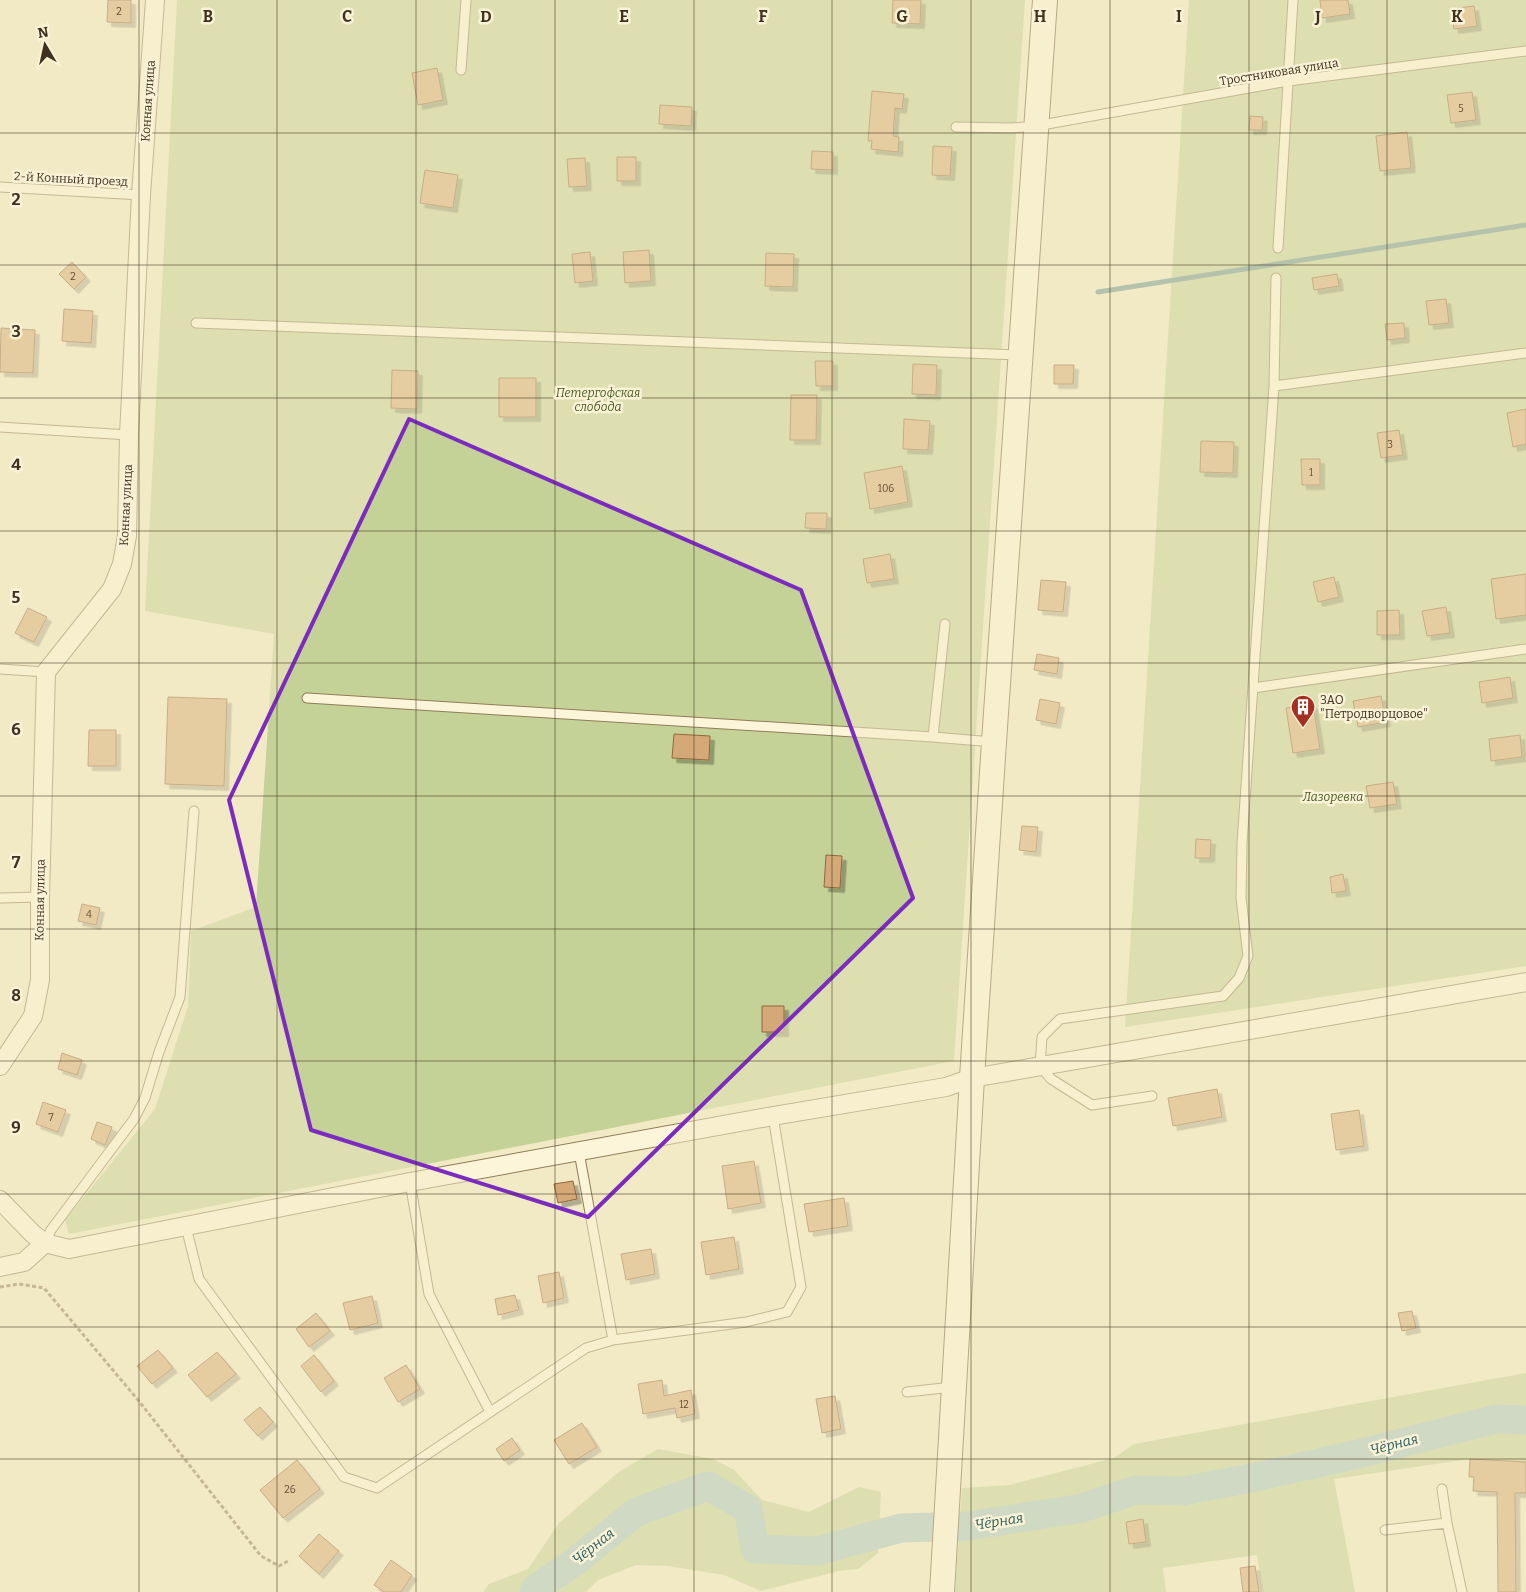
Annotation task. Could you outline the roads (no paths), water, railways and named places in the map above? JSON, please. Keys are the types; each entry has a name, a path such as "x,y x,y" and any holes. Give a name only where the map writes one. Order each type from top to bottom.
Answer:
{"street":[{"name":"Конная улица","path":"0,1066 32,1016 40,980 40,897 46,672 112,589 122,564 127,536 141,195 155,0"},
{"path":"942,1592 972,1078 1045,0"},
{"path":"0,1200 33,1234 45,1243 69,1249 410,1182 773,1116 946,1087 972,1078 1526,982"},
{"path":"0,1267 24,1262 45,1243"}],"lane":[{"path":"461,70 466,0"},
{"path":"1278,248 1293,0"},
{"name":"Тростниковая улица","path":"956,127 1012,128 1036,126 1288,81 1526,51"},
{"name":"2-й Конный проезд","path":"0,187 141,195"},
{"path":"1152,1096 1092,1105 1051,1079 1040,1066 1042,1037 1060,1020 1223,996 1239,978 1248,956 1241,898 1242,843 1274,386 1276,278"},
{"path":"196,323 1020,354"},
{"path":"1274,386 1526,353"},
{"path":"0,427 130,435"},
{"path":"933,737 945,624"},
{"path":"1254,688 1526,649"},
{"path":"0,670 46,672"},
{"path":"307,698 994,742"},
{"path":"45,1243 52,1230 134,1119 145,1098 158,1052 180,996 194,811"},
{"path":"0,898 40,897"},
{"path":"186,1226 199,1279 344,1477 377,1488 586,1348 613,1340 746,1322 786,1312 801,1288 773,1116"},
{"path":"579,1152 613,1340"},
{"path":"410,1182 429,1294 490,1412"},
{"path":"907,1392 955,1387"},
{"path":"1442,1489 1446,1523 1462,1592"},
{"path":"1385,1530 1446,1523"}],"waterway":[{"path":"1098,292 1526,225"},
{"name":"Чёрная","path":"534,1592 535,1589 576,1561 636,1512 708,1486 748,1509 755,1549 817,1551 901,1528 969,1526 1082,1508 1136,1490 1183,1491 1354,1455 1496,1419 1526,1420"}],"place":[{"name":"ЗАО \"Петродворцовое\"","path":"1303,728"}],"park label":[{"name":"Петергофская слобода","path":"598,400"},
{"name":"Лазоревка","path":"1333,797"}]}
